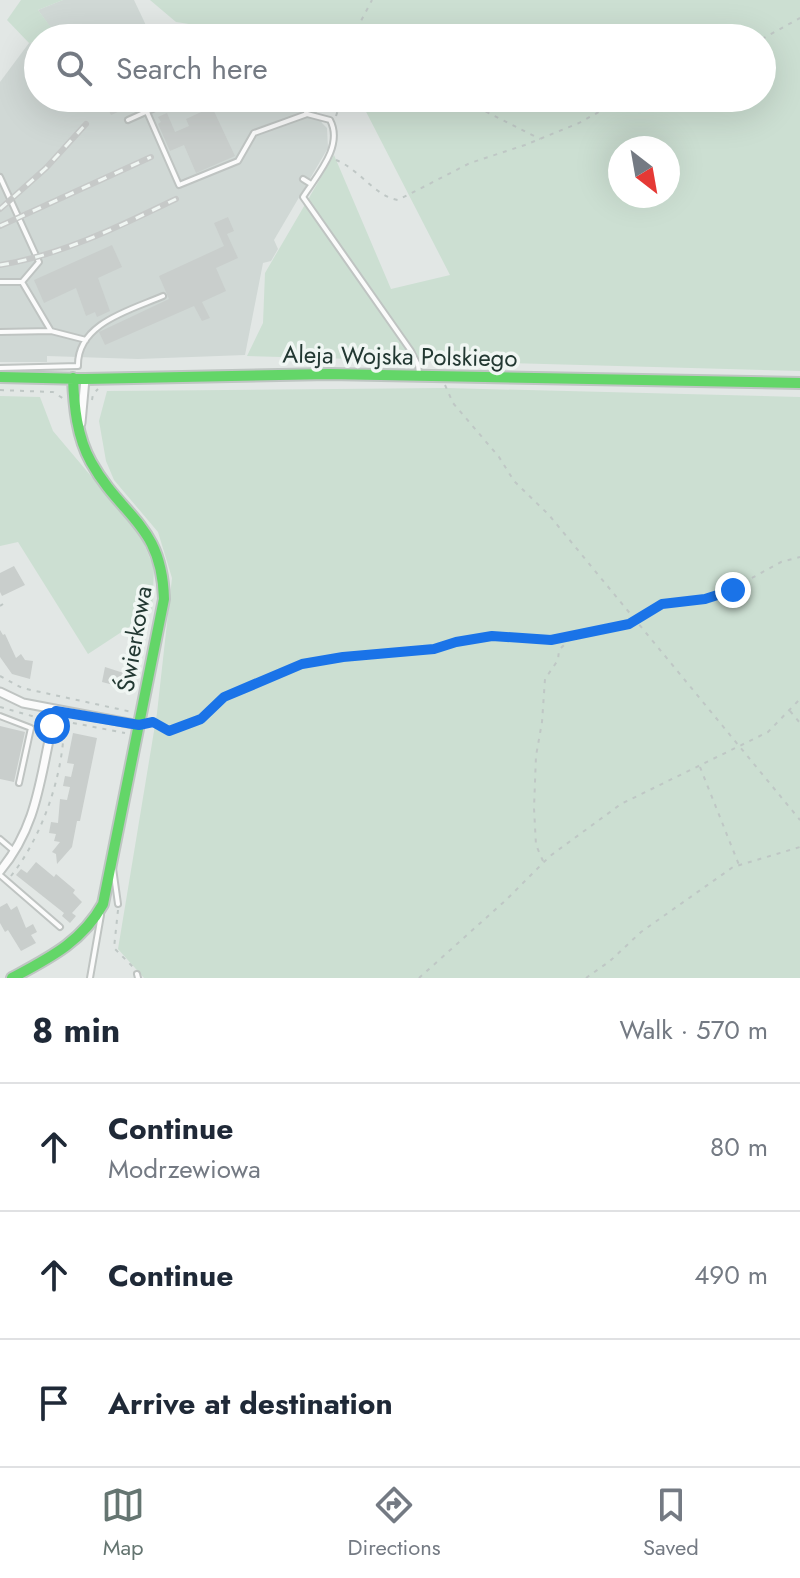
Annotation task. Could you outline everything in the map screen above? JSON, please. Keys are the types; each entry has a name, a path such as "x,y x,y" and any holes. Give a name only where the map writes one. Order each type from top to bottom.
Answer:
{"main road":[{"name":"Aleja Wojska Polskiego","path":"0,377 85,379 329,374 800,383"},
{"name":"Świerkowa","path":"12,978 29,973 78,940 89,930 103,904 164,599 163,568 151,537 92,463 83,442 74,403 73,378"}],"street":[{"path":"80,425 85,379"},
{"path":"0,692 23,703 56,711 139,725"},
{"path":"0,873 35,807 56,711"}],"lane":[{"path":"128,120 147,112 179,185 238,161 254,133 307,114 330,120 335,139 303,197 411,351 419,375"},
{"path":"0,177 39,262 22,282 0,282"},
{"path":"303,179 311,184"},
{"path":"22,282 51,331"},
{"path":"0,368 78,366 78,357 96,326 163,296"},
{"path":"0,332 51,331 86,340"},
{"path":"0,716 31,728 19,783"},
{"path":"0,839 14,851"},
{"path":"112,862 118,904"},
{"path":"0,873 60,927"},
{"path":"90,978 103,904"}],"path":[{"path":"359,24 372,0"},
{"path":"776,31 800,18"},
{"path":"487,112 541,139"},
{"path":"327,157 347,165 388,199 398,200 470,163 541,139 599,112"},
{"path":"446,376 446,391 453,403 499,457 514,481 549,515 800,820"},
{"path":"88,402 98,389"},
{"path":"0,390 57,393 67,403"},
{"path":"139,725 153,722 169,731 191,723 201,719 224,697 302,664 434,649 492,636 551,640 629,624 651,609 721,595 781,562 800,557"},
{"path":"544,862 536,845 534,808 536,756 545,679 558,660 559,650 574,635"},
{"path":"0,676 31,691 129,713 137,708"},
{"path":"419,978 544,862 621,804 768,732 800,699"},
{"path":"0,707 39,718 48,726"},
{"path":"789,710 800,723"},
{"path":"56,727 68,722 125,733"},
{"path":"699,766 740,866"},
{"path":"586,978 641,932 733,867 800,847"},
{"path":"118,904 114,948 138,976"},
{"path":"97,938 114,943"}],"shaded area":[{"path":"63,0 134,0 145,24 48,24 38,10"},
{"path":"236,19 238,24 219,24"},
{"path":"24,50 24,112 317,112 327,128 328,148 274,240 278,249 271,261 263,263 245,355 138,359 47,356 47,362 0,362 0,82"}],"green space":[{"path":"21,0 63,0 38,10 48,24 24,24 24,38 7,20"},
{"path":"150,0 800,0 800,371 247,356 263,323 265,273 334,155 391,289 450,275 366,112 776,112 776,24 189,24 176,22"},
{"path":"446,388 800,397 800,978 144,978 118,949 157,713 172,578 158,532 114,480 106,461 99,421 107,391"},
{"path":"0,396 40,397 53,431 140,534 154,568 152,612 88,654 18,542 0,546"}],"building":[{"path":"201,112 214,112 235,156 196,173 184,145 170,151 158,124 161,122 158,117 167,113 175,132 189,126 186,119"},
{"path":"228,217 234,231 227,234 238,258 216,268 226,291 202,302 210,318 202,321 194,306 105,345 99,332 169,299 159,276 224,246 214,223"},
{"path":"112,245 122,267 98,278 110,311 97,317 95,312 86,316 76,288 44,303 34,280"},
{"path":"14,566 25,585 2,596 0,573"},
{"path":"0,630 16,658 21,654 25,660 33,661 30,679 12,674 0,657"},
{"path":"105,667 136,677 133,690 102,682"},
{"path":"0,726 25,732 14,782 0,779"},
{"path":"73,733 97,738 72,847 57,864 56,854 52,852 60,842 54,841 56,834 49,833 51,822 58,823 60,799 67,800 70,787 63,786 65,776 71,777 74,764 67,763"},
{"path":"36,862 75,890 73,893 82,902 72,913 76,916 70,923 62,916 64,913 16,875 21,869 27,873"},
{"path":"7,903 11,910 17,906 26,928 33,924 37,932 31,935 36,943 21,951 0,923 0,907"}],"railway":[{"path":"0,209 46,168 86,124"},
{"path":"0,226 151,157"},
{"path":"0,265 68,247 176,199"}],"traffic: fast":[{"path":"0,377 85,379 329,374 800,383"},
{"path":"12,978 75,939 103,904 164,599 162,574 148,537 103,481 86,452 77,421 73,378"}],"route":[{"path":"52,726 56,711 139,725 153,722 169,731 201,719 212,705 224,697 302,664 434,649 492,636 551,640 629,624 662,604 705,599 733,590"}]}
